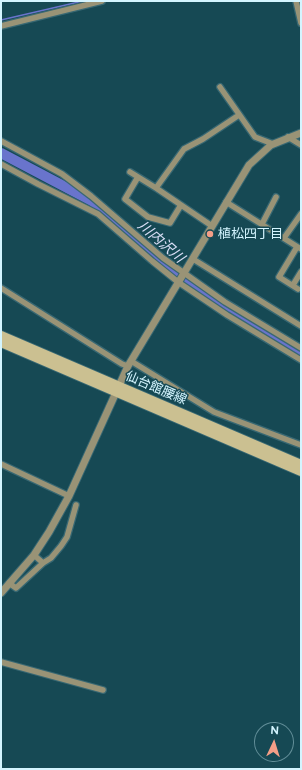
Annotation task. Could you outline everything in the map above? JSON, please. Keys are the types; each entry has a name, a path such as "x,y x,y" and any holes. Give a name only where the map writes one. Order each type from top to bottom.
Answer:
{"main road":[{"name":"仙台館腰線","path":"1,335 117,390 301,472"},
{"name":"仙台館腰線","path":"1,343 301,464"}],"street":[{"path":"1,26 102,1"},
{"path":"296,1 301,23"},
{"path":"220,87 255,137 273,144"},
{"path":"156,188 184,149 239,115"},
{"path":"1,593 34,554 49,532 69,496 130,364 249,165 273,144 301,133"},
{"path":"288,137 301,145"},
{"path":"1,141 62,174 76,184 163,258 181,278 227,315 301,360"},
{"path":"1,164 98,214 152,261 225,302 301,348"},
{"path":"130,172 212,226"},
{"path":"138,177 125,199 148,217 170,222 182,205"},
{"path":"262,224 276,197"},
{"path":"226,202 299,247 279,277 296,287 301,272"},
{"path":"284,238 301,214"},
{"path":"193,259 301,326"},
{"path":"1,288 122,364 130,364 214,412 301,445"},
{"path":"1,464 69,496"},
{"path":"10,583 16,588 43,563 51,558 66,537 76,505"},
{"path":"34,554 43,563"},
{"path":"1,662 103,690"}],"waterway":[{"path":"1,20 83,1"},
{"path":"300,1 301,8"},
{"name":"川内沢川","path":"1,153 92,201 177,276 229,311 301,355"}],"place":[{"name":"植松四丁目","path":"210,234"}]}
